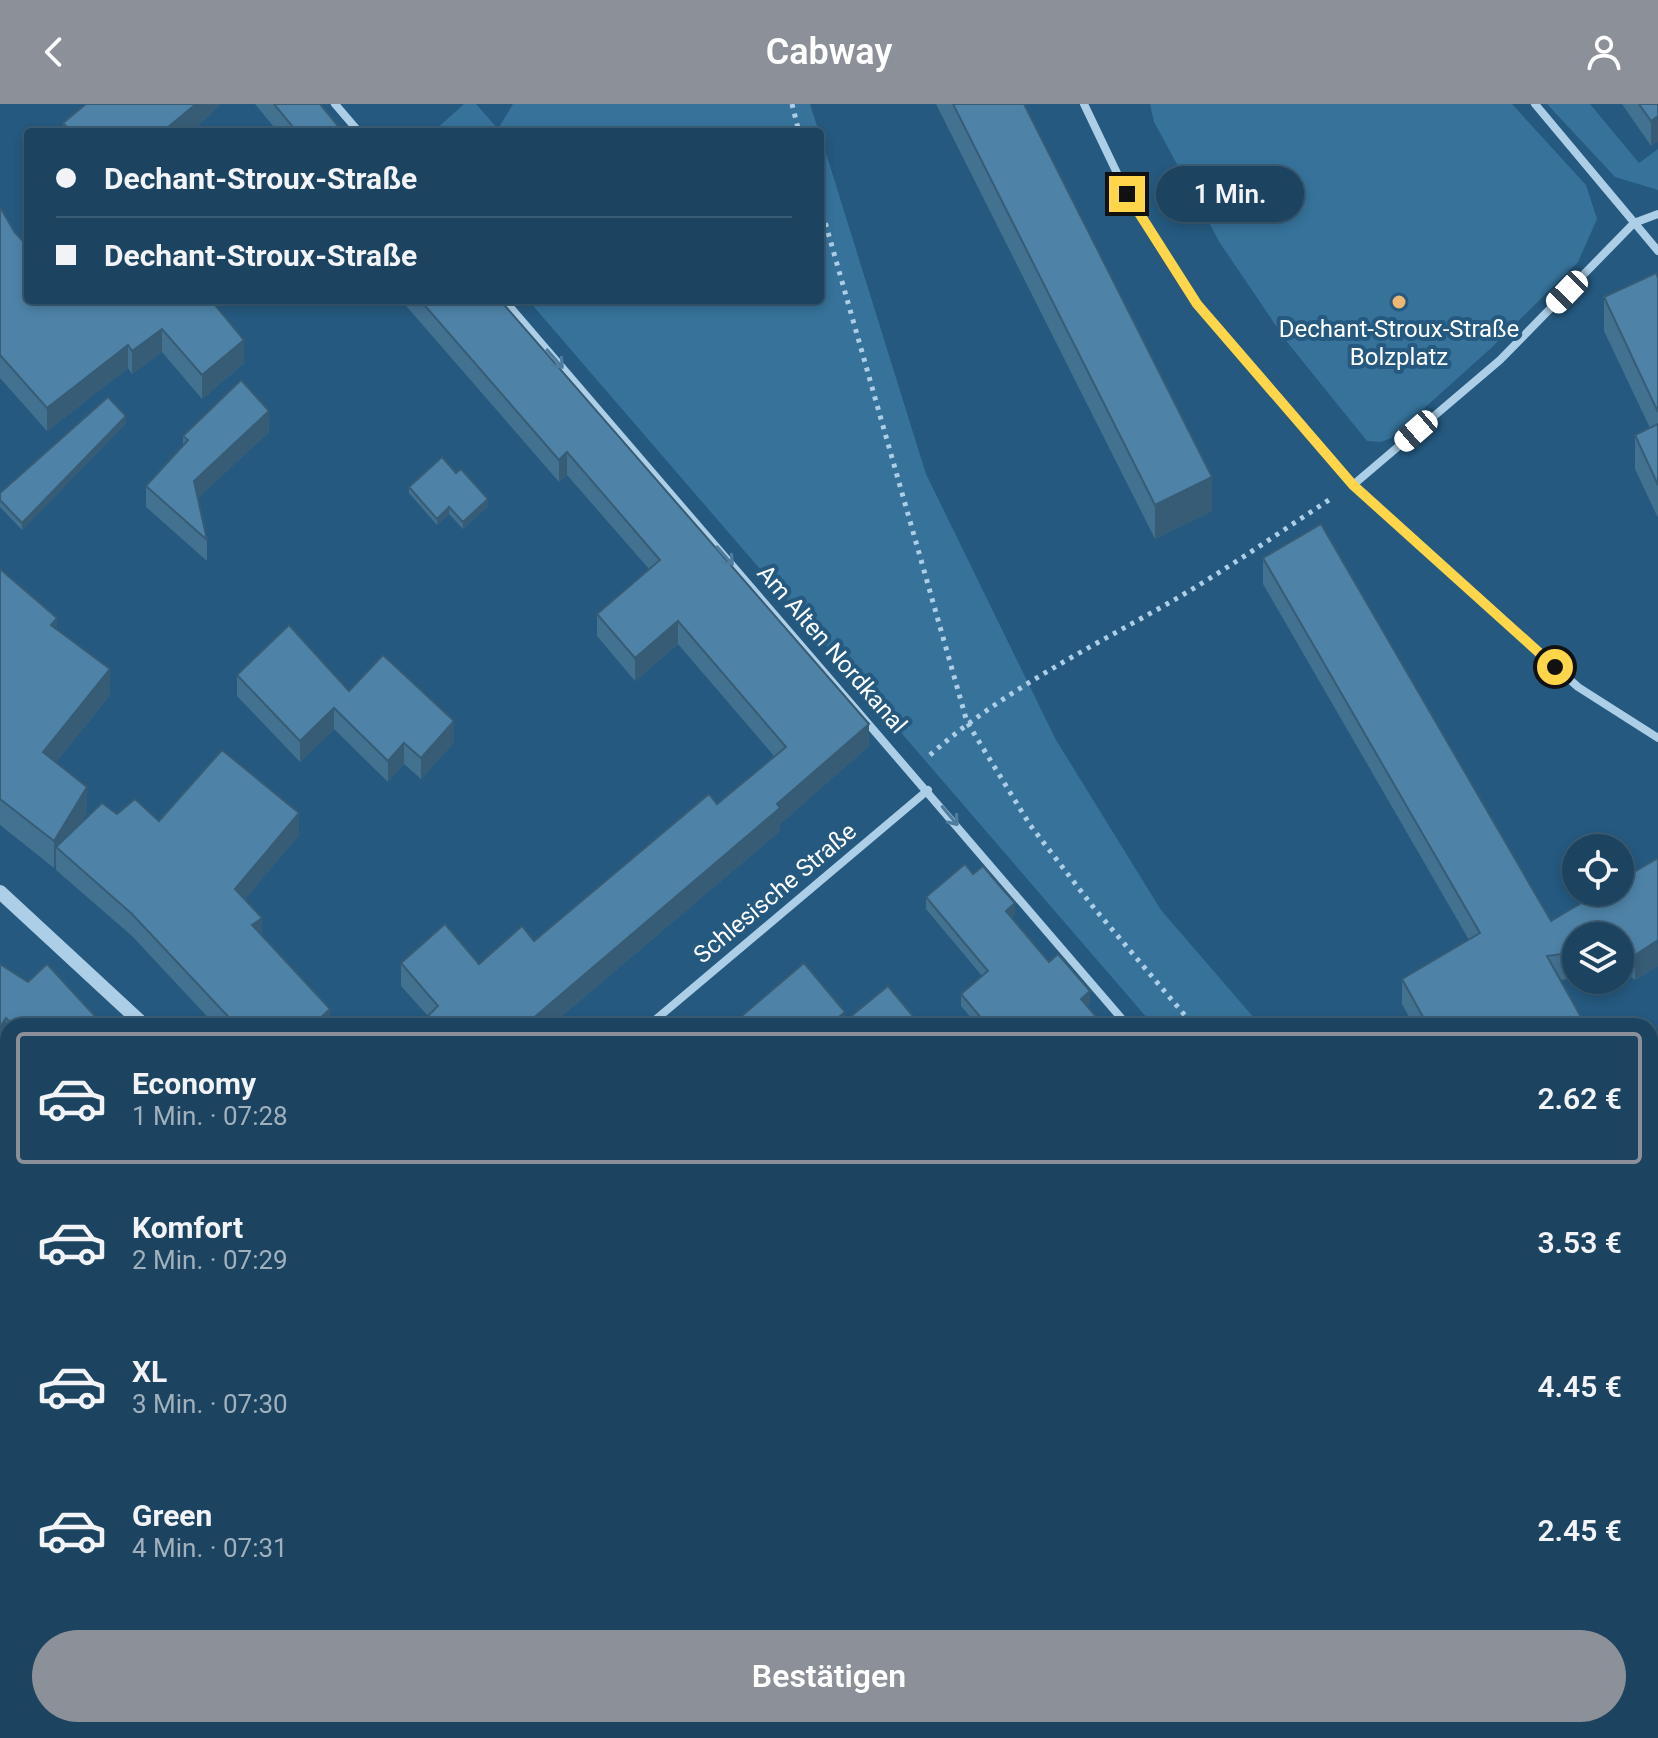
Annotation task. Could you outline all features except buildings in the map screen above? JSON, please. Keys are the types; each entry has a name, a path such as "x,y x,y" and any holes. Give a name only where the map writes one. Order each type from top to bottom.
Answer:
{"street":[{"path":"335,104 356,128"},
{"path":"1084,104 1127,194 1197,304 1353,485 1578,687 1658,738"},
{"path":"1535,104 1658,251"},
{"path":"1353,485 1500,360 1634,223 1658,214"},
{"name":"Am Alten Nordkanal","path":"507,304 1121,1018"},
{"name":"Schlesische Straße","path":"657,1018 928,790"},
{"path":"0,892 136,1018"}],"path":[{"path":"792,104 798,128"},
{"path":"824,218 967,722 1030,825 1094,908 1187,1018"},
{"path":"911,771 967,722 1011,691 1171,602 1353,485"}],"shaded area":[{"path":"464,104 476,104 497,128 437,128"},
{"path":"513,104 810,104 818,128 499,128"},
{"name":"Dechant-Stroux-Straße Bolzplatz","path":"1150,104 1512,104 1586,185 1597,219 1578,262 1489,350 1391,438 1381,442 1367,441 1287,342 1220,243 1154,122"},
{"path":"1547,104 1590,104 1639,163 1658,149 1658,190 1615,177"},
{"path":"824,147 926,474 1056,740 1161,910 1254,1018 1147,1018 531,304 824,304"}],"place":[{"name":"Dechant-Stroux-Straße Bolzplatz","path":"1399,302"}],"route":[{"path":"1127,194 1197,304 1353,485 1555,667"}]}
